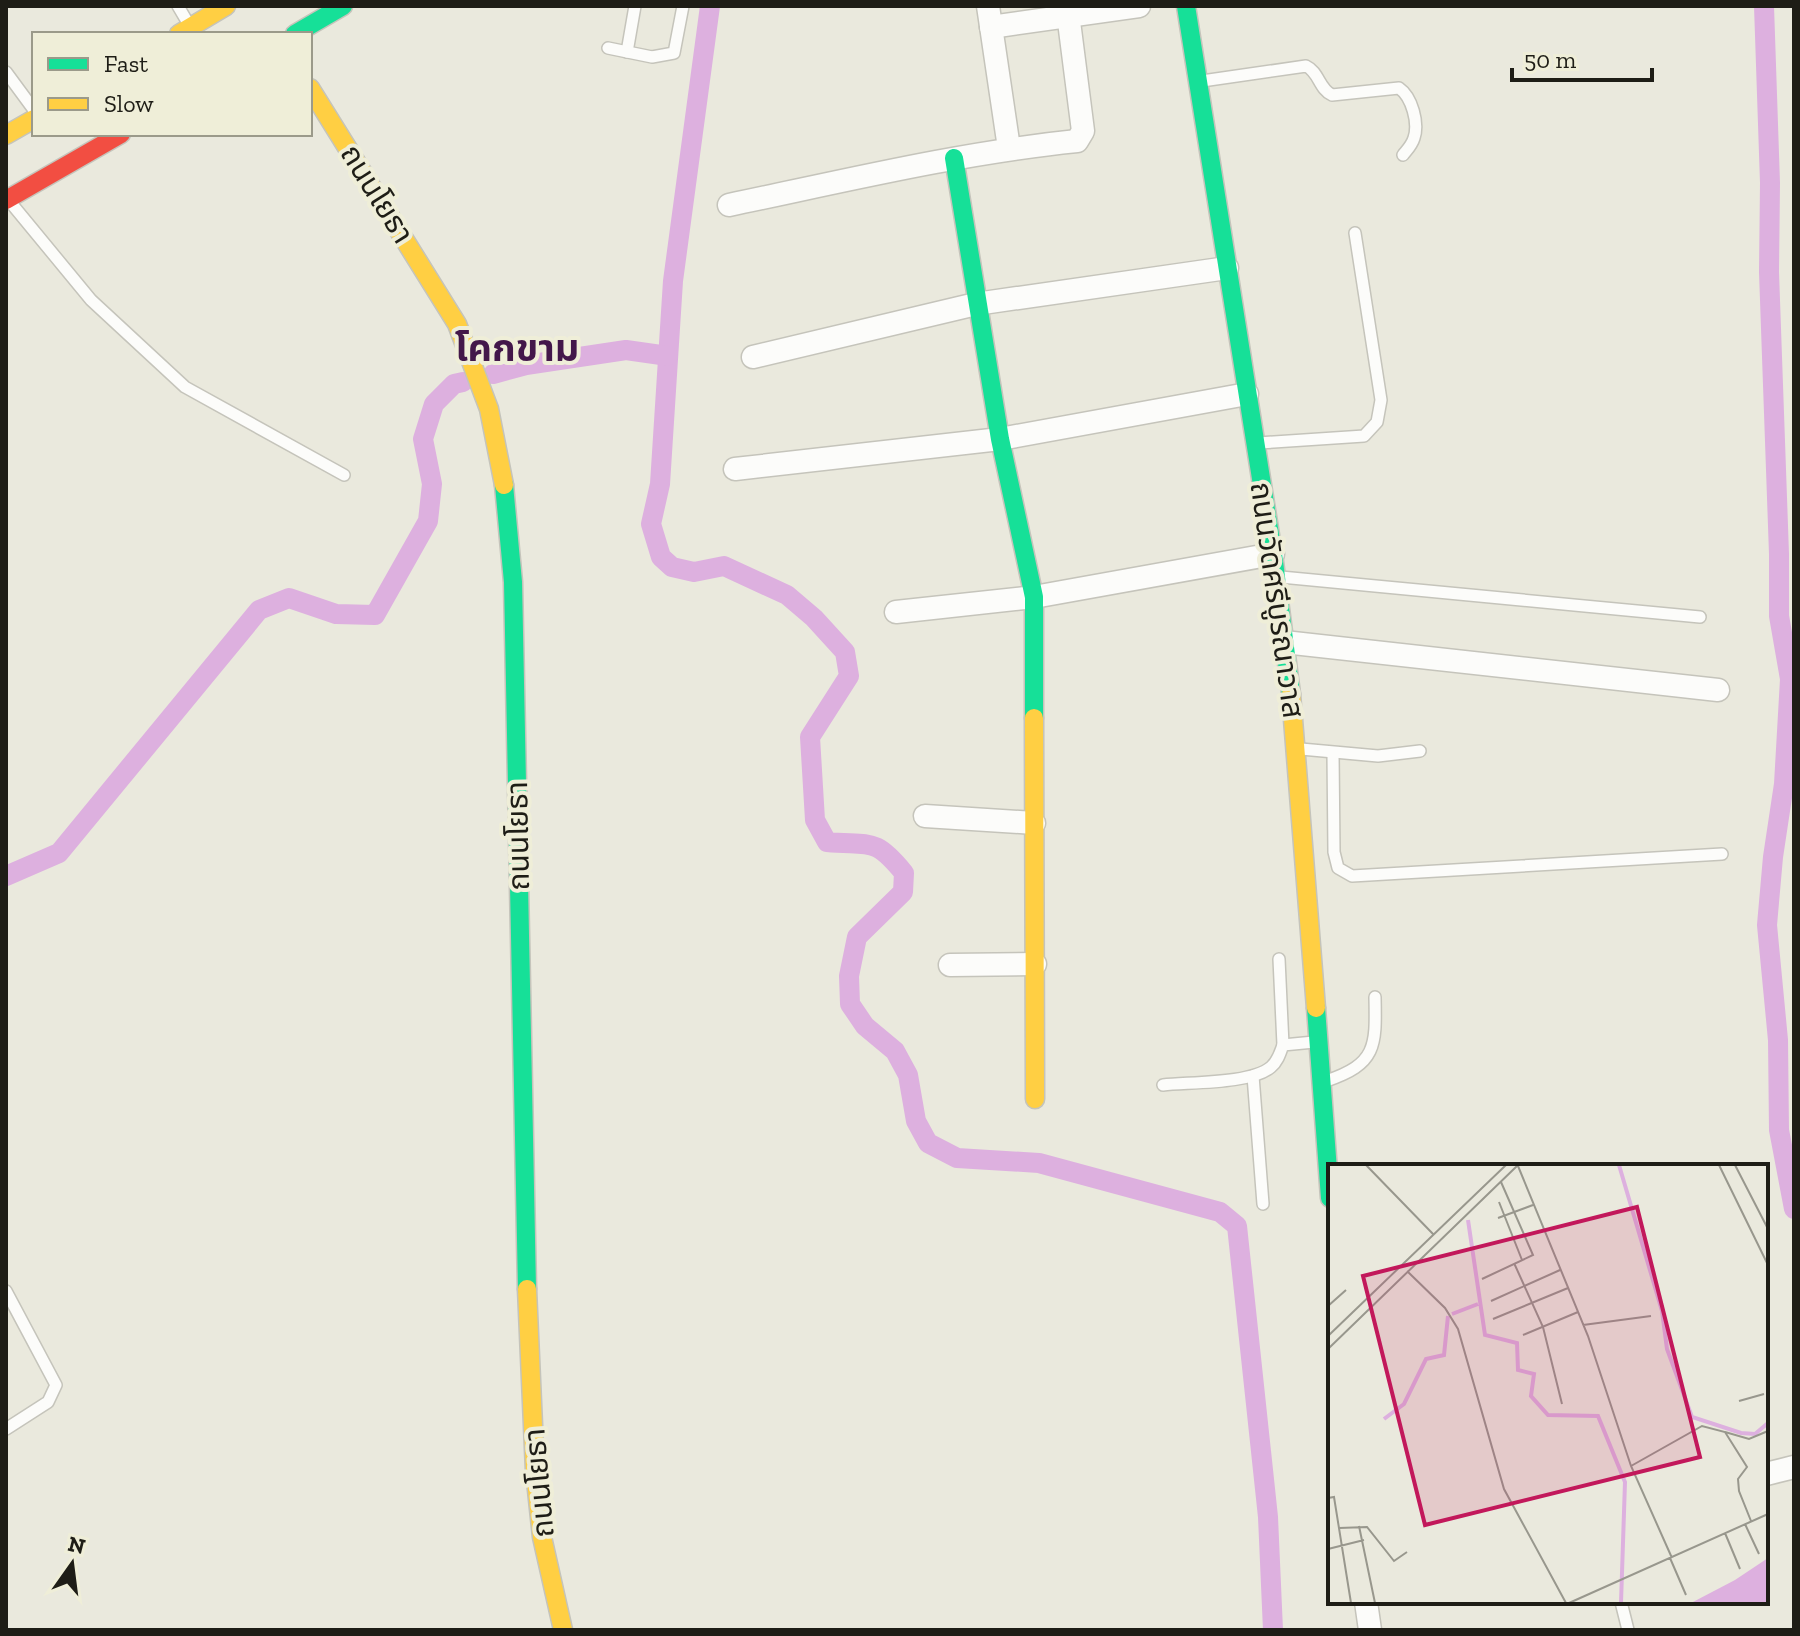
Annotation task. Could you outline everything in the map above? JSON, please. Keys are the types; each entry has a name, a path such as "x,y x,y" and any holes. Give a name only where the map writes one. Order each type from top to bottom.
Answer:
{"street":[{"path":"184,31 226,6"},
{"path":"298,32 343,6"},
{"path":"1009,148 990,16 1139,6"},
{"name":"ถนนวัดศรีบูรณาวาส","path":"1186,6 1275,565 1297,749 1328,1172"},
{"path":"729,205 954,158 1077,141 1083,131 1067,11"},
{"name":"ถนนโยธา","path":"312,91 457,324 489,409 503,473 513,582 526,1241 535,1471 542,1537 563,1630"},
{"path":"6,135 32,120"},
{"path":"7,200 118,136"},
{"path":"954,158 1000,439 1034,597 1035,1099"},
{"path":"753,357 976,304 1227,268"},
{"path":"735,469 1000,439 1247,394"},
{"path":"896,612 1275,565"},
{"path":"1284,642 1718,690"},
{"path":"925,816 1034,823"},
{"path":"950,965 1035,964"},
{"path":"1768,1474 1794,1467"},
{"path":"1366,1604 1370,1630"}],"lane":[{"path":"178,6 184,31"},
{"path":"627,52 635,6"},
{"path":"608,48 652,57 674,53 683,6"},
{"path":"1198,82 1306,66 1312,69 1325,92 1332,95 1399,88 1409,99 1416,128 1414,142 1403,155"},
{"path":"6,72 32,107"},
{"path":"7,200 91,300 185,387 344,475"},
{"path":"1254,443 1364,436 1377,422 1381,400 1355,233"},
{"path":"1275,565 1700,617"},
{"path":"1297,749 1378,756 1420,751"},
{"path":"1333,753 1334,852 1338,868 1352,876 1722,854"},
{"path":"1163,1085 1253,1076 1269,1069 1283,1045 1279,959"},
{"path":"1321,1083 1342,1076 1361,1063 1372,1049 1376,1035 1375,997"},
{"path":"1283,1045 1319,1042"},
{"path":"1253,1076 1263,1204"},
{"path":"6,1291 56,1385 48,1402 6,1429"},
{"path":"1622,1604 1628,1630"}],"waterway":[{"path":"710,6 673,281 660,484 651,524 661,557 672,567 694,572 724,566 787,595 814,618 845,652 849,676 810,737 815,820 827,842 878,848 904,873 903,892 857,937 849,976 850,1004 865,1026 895,1051 908,1075 916,1121 928,1143 957,1158 1039,1163 1220,1212 1237,1226 1268,1517 1273,1630"},
{"path":"1764,6 1779,616 1790,679 1784,784 1767,925 1778,1040 1779,1130 1794,1209"},
{"path":"493,374 526,365 626,350 668,356"},
{"path":"6,876 59,853 259,610 289,598 336,614 375,615 428,521 432,484 423,439 434,404 454,384 463,382"}],"traffic: fast":[{"path":"298,32 343,6"},
{"path":"1186,6 1273,554 1291,694"},
{"path":"954,158 1000,439 1034,597 1034,718"},
{"path":"504,485 513,582 527,1289"},
{"path":"1316,1008 1328,1171"}],"traffic: slow":[{"path":"182,32 226,6"},
{"path":"312,91 457,324 489,409 504,485"},
{"path":"6,135 32,120"},
{"path":"1291,694 1316,1008"},
{"path":"1034,718 1035,1099"},
{"path":"527,1289 535,1471 542,1537 563,1630"}],"traffic: jam":[{"path":"6,200 118,136"}],"district":[{"name":"โคกขาม","path":"517,348"}]}
